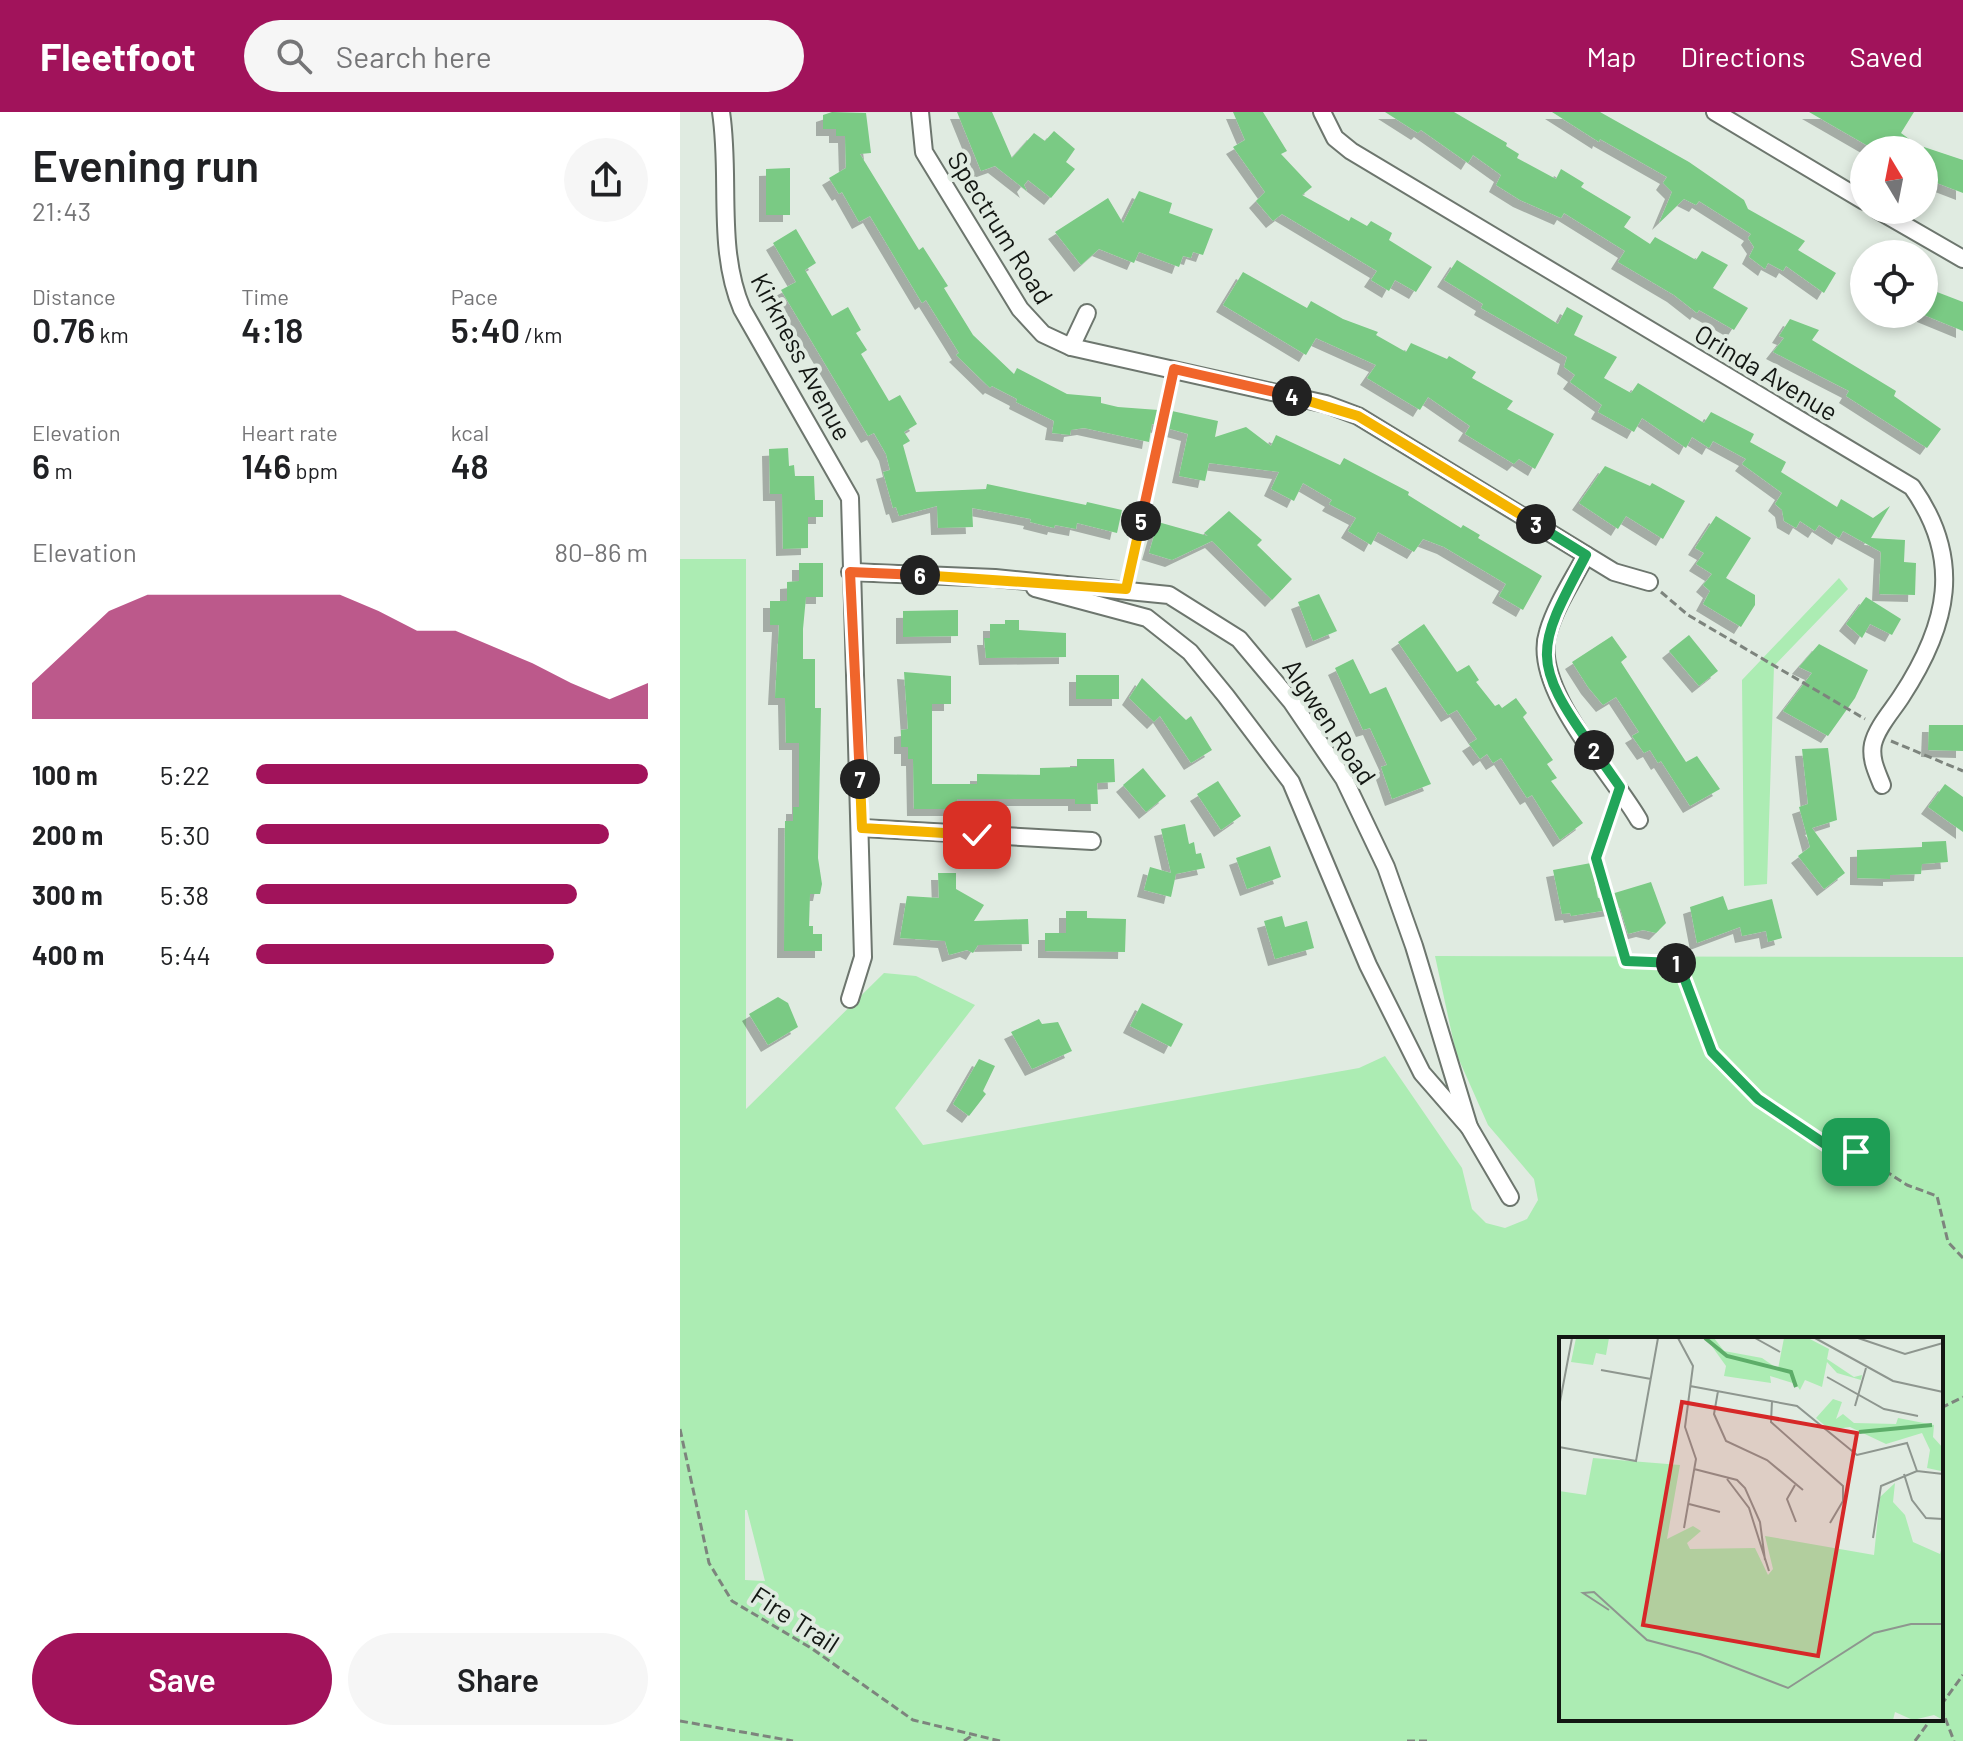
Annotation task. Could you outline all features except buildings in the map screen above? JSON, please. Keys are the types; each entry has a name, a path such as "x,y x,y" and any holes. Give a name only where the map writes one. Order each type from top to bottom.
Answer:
{"street":[{"name":"Kirkness Avenue","path":"721,112 730,281 742,309 850,498 850,572 862,828 863,957 850,999"},
{"name":"Spectrum Road","path":"920,112 924,152 1011,296 1043,334 1071,347 1326,404 1358,416 1614,572 1649,582"},
{"name":"Orinda Avenue","path":"1322,112 1335,138 1351,151 1912,487 1932,505 1955,553 1956,583 1952,610 1941,636 1877,735"},
{"path":"1715,112 1850,193"},
{"path":"1902,224 1963,259"},
{"name":"Spectrum Road","path":"1071,347 1087,313"},
{"path":"1586,555 1548,633 1546,668 1575,724 1620,787 1639,820"},
{"name":"Algwen Road","path":"850,572 995,578 1169,595 1239,639 1291,701 1344,779 1386,867 1414,946 1469,1127"},
{"name":"Algwen Road","path":"995,578 1147,618 1190,652 1291,782 1368,965 1422,1073 1469,1127 1510,1197"},
{"path":"1877,735 1872,757 1882,785"},
{"path":"862,828 1092,841"}],"path":[{"path":"1126,589 1174,369"},
{"path":"1649,582 1688,615 1863,717 1877,735 1963,771"},
{"path":"1620,787 1596,858 1626,961 1679,964 1712,1052 1748,1090 1831,1148 1856,1152 1907,1185 1937,1196 1948,1242 1963,1258"},
{"path":"1943,1407 1963,1397"},
{"name":"Fire Trail","path":"680,1429 709,1563 732,1601 811,1648 913,1720 1000,1741"},
{"path":"1943,1703 1963,1675"},
{"path":"1943,1711 1954,1741"},
{"path":"680,1721 793,1741"},
{"path":"1915,1741 1930,1721"},
{"path":"964,1741 973,1735"},
{"path":"1407,1741 1427,1741"}],"green space":[{"path":"680,559 746,559 746,1109 884,973 916,976 975,1005 895,1108 923,1145 1359,1068 1385,1056 1462,1168 1472,1209 1486,1223 1505,1228 1527,1219 1538,1200 1534,1179 1488,1125 1456,1053 1435,956 1963,957 1963,1741 680,1741","holes":["747,1510 765,1581 745,1580"]},
{"path":"1839,578 1848,589 1774,666 1767,884 1744,886 1742,680"}],"route":[{"path":"977,835 862,828 850,572 995,578 1126,589 1174,369 1326,404 1358,416 1586,555 1548,633 1544,653 1552,684 1575,724 1620,787 1596,858 1626,961 1679,964 1712,1052 1758,1099 1831,1148 1856,1152"}]}
